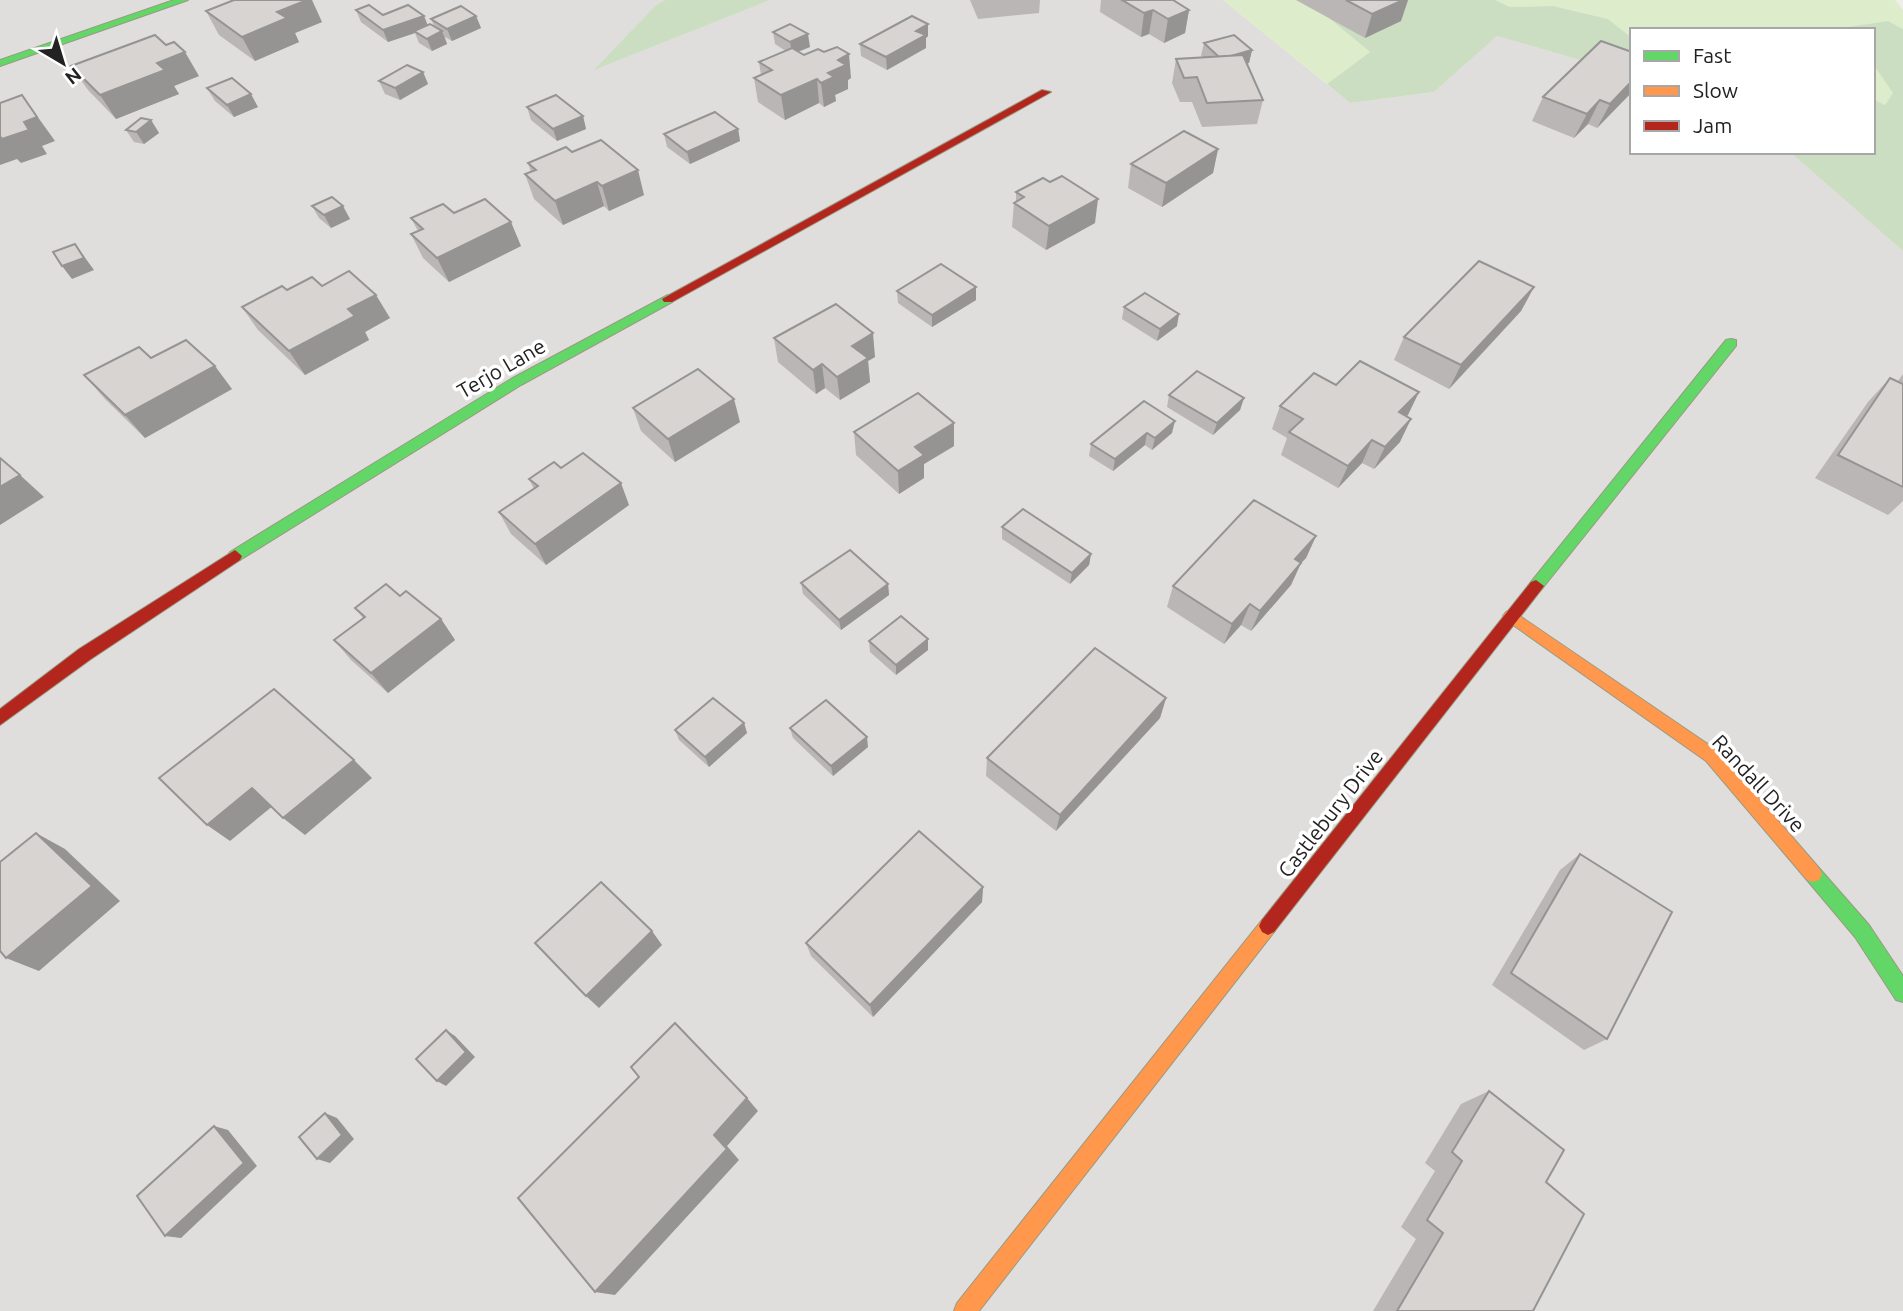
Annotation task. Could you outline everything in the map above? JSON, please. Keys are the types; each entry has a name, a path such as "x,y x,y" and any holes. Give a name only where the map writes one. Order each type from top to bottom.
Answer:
{"street":[{"path":"0,63 183,0"},
{"name":"Terjo Lane","path":"0,718 85,654 287,523 516,382 1046,92"},
{"name":"Castlebury Drive","path":"965,1311 1511,616 1731,343"},
{"name":"Randall Drive","path":"1511,616 1712,757 1862,931 1903,993"}],"shaded area":[{"path":"0,0 665,0 656,5 596,69 770,0 1223,0 1350,103 1434,92 1497,36 1630,74 1630,154 1792,154 1903,251 1903,1311 0,1311"}],"green space":[{"path":"665,0 770,0 594,70 656,5"},
{"path":"1223,0 1307,0 1370,52 1327,84"},
{"path":"1307,0 1495,0 1510,7 1553,6 1608,19 1630,36 1630,74 1497,36 1434,92 1350,103 1327,84 1370,52"},
{"path":"1495,0 1895,0 1903,10 1903,29 1888,21 1850,28 1630,28 1630,36 1608,19 1553,6 1510,7"},
{"path":"1888,21 1903,29 1903,251 1792,154 1875,154 1875,100 1885,105 1893,93 1875,67 1875,28 1848,27"},
{"path":"1875,67 1893,93 1885,105 1875,100"}],"building":[{"path":"234,0 307,0 277,12 287,18 242,37 206,11"},
{"path":"1122,0 1173,0 1189,10 1168,19 1153,10 1144,13"},
{"path":"1346,0 1403,0 1372,14"},
{"path":"369,5 383,15 408,5 424,16 383,30 356,10"},
{"path":"461,6 476,16 447,29 431,19"},
{"path":"912,16 928,24 916,31 926,35 886,57 860,44"},
{"path":"430,24 442,31 427,39 414,31"},
{"path":"790,24 808,34 790,42 773,32"},
{"path":"155,35 166,45 174,42 185,52 157,63 165,70 100,95 71,66"},
{"path":"1234,35 1252,50 1219,57 1204,43"},
{"path":"1601,41 1630,51 1630,83 1610,104 1600,100 1587,114 1543,97"},
{"path":"837,47 849,54 838,60 846,65 828,73 834,77 821,83 817,79 781,95 754,78 772,70 759,62 792,48 804,55 818,49 824,52"},
{"path":"1243,55 1263,100 1207,103 1197,77 1184,78 1176,59"},
{"path":"407,65 423,72 395,88 379,81"},
{"path":"232,78 251,94 227,105 207,88"},
{"path":"22,95 37,117 24,122 29,130 2,139 0,103"},
{"path":"556,95 583,116 553,129 527,107"},
{"path":"715,112 738,129 687,152 664,134"},
{"path":"141,118 151,120 136,132 126,130"},
{"path":"1184,131 1218,149 1166,183 1131,164"},
{"path":"601,140 638,170 602,186 597,182 555,201 525,174 536,170 528,163 566,147 572,152"},
{"path":"1062,176 1098,199 1049,226 1014,203 1024,197 1016,192 1043,178 1050,182"},
{"path":"332,197 343,206 324,215 312,206"},
{"path":"485,199 511,222 437,258 411,234 423,229 411,218 443,204 454,213"},
{"path":"75,244 84,258 62,266 53,252"},
{"path":"1479,261 1534,287 1461,365 1404,337"},
{"path":"941,264 976,287 932,315 897,291"},
{"path":"349,271 376,295 348,309 355,316 289,351 242,307 282,286 287,290 312,277 322,286"},
{"path":"1145,293 1179,314 1160,329 1124,307"},
{"path":"836,304 873,333 852,346 868,358 837,377 822,364 813,370 774,338"},
{"path":"186,340 215,366 125,415 84,375 139,347 151,358"},
{"path":"1360,361 1419,392 1399,412 1411,419 1385,447 1372,440 1348,466 1289,432 1303,419 1280,406 1314,373 1336,385"},
{"path":"698,369 734,399 668,439 633,408"},
{"path":"1197,371 1244,398 1217,423 1169,395"},
{"path":"1890,378 1903,384 1903,487 1838,455"},
{"path":"918,393 954,423 915,447 924,455 898,471 854,432"},
{"path":"1144,401 1175,421 1155,438 1147,433 1115,459 1091,444"},
{"path":"583,453 621,483 535,544 499,512 538,486 529,479 554,462 561,468"},
{"path":"0,458 20,475 0,487"},
{"path":"1254,500 1316,536 1295,559 1301,563 1260,611 1250,604 1232,624 1173,586"},
{"path":"1023,509 1091,554 1072,573 1002,527"},
{"path":"850,550 888,584 839,620 801,583"},
{"path":"386,584 400,596 406,591 441,619 371,673 334,640 365,617 355,608"},
{"path":"901,616 928,639 896,665 869,641"},
{"path":"1095,648 1166,698 1060,815 987,758"},
{"path":"274,689 354,760 283,818 252,788 207,825 159,778"},
{"path":"713,698 744,723 705,757 675,730"},
{"path":"826,700 867,737 831,766 790,728"},
{"path":"919,831 983,887 870,1005 806,943"},
{"path":"36,833 92,886 6,958 0,951 0,862"},
{"path":"1580,854 1672,912 1607,1039 1511,973"},
{"path":"601,882 652,931 586,996 535,943"},
{"path":"675,1023 747,1098 714,1135 727,1149 595,1292 518,1198 639,1077 631,1067"},
{"path":"446,1030 466,1052 437,1081 416,1059"},
{"path":"1489,1091 1564,1150 1546,1182 1584,1214 1533,1311 1397,1311 1443,1233 1427,1220 1462,1161 1452,1152"},
{"path":"325,1113 342,1135 317,1159 299,1137"},
{"path":"214,1126 244,1163 165,1236 137,1196"}],"traffic: fast":[{"path":"0,63 183,0"},
{"path":"235,556 516,382 668,299"},
{"path":"1536,586 1731,343"},
{"path":"1813,874 1862,931 1903,993"}],"traffic: slow":[{"path":"1511,616 1712,756 1813,874"},
{"path":"965,1311 1268,926"}],"traffic: jam":[{"path":"668,299 1046,92"},
{"path":"0,718 85,654 235,556"},
{"path":"1268,926 1536,586"}]}
